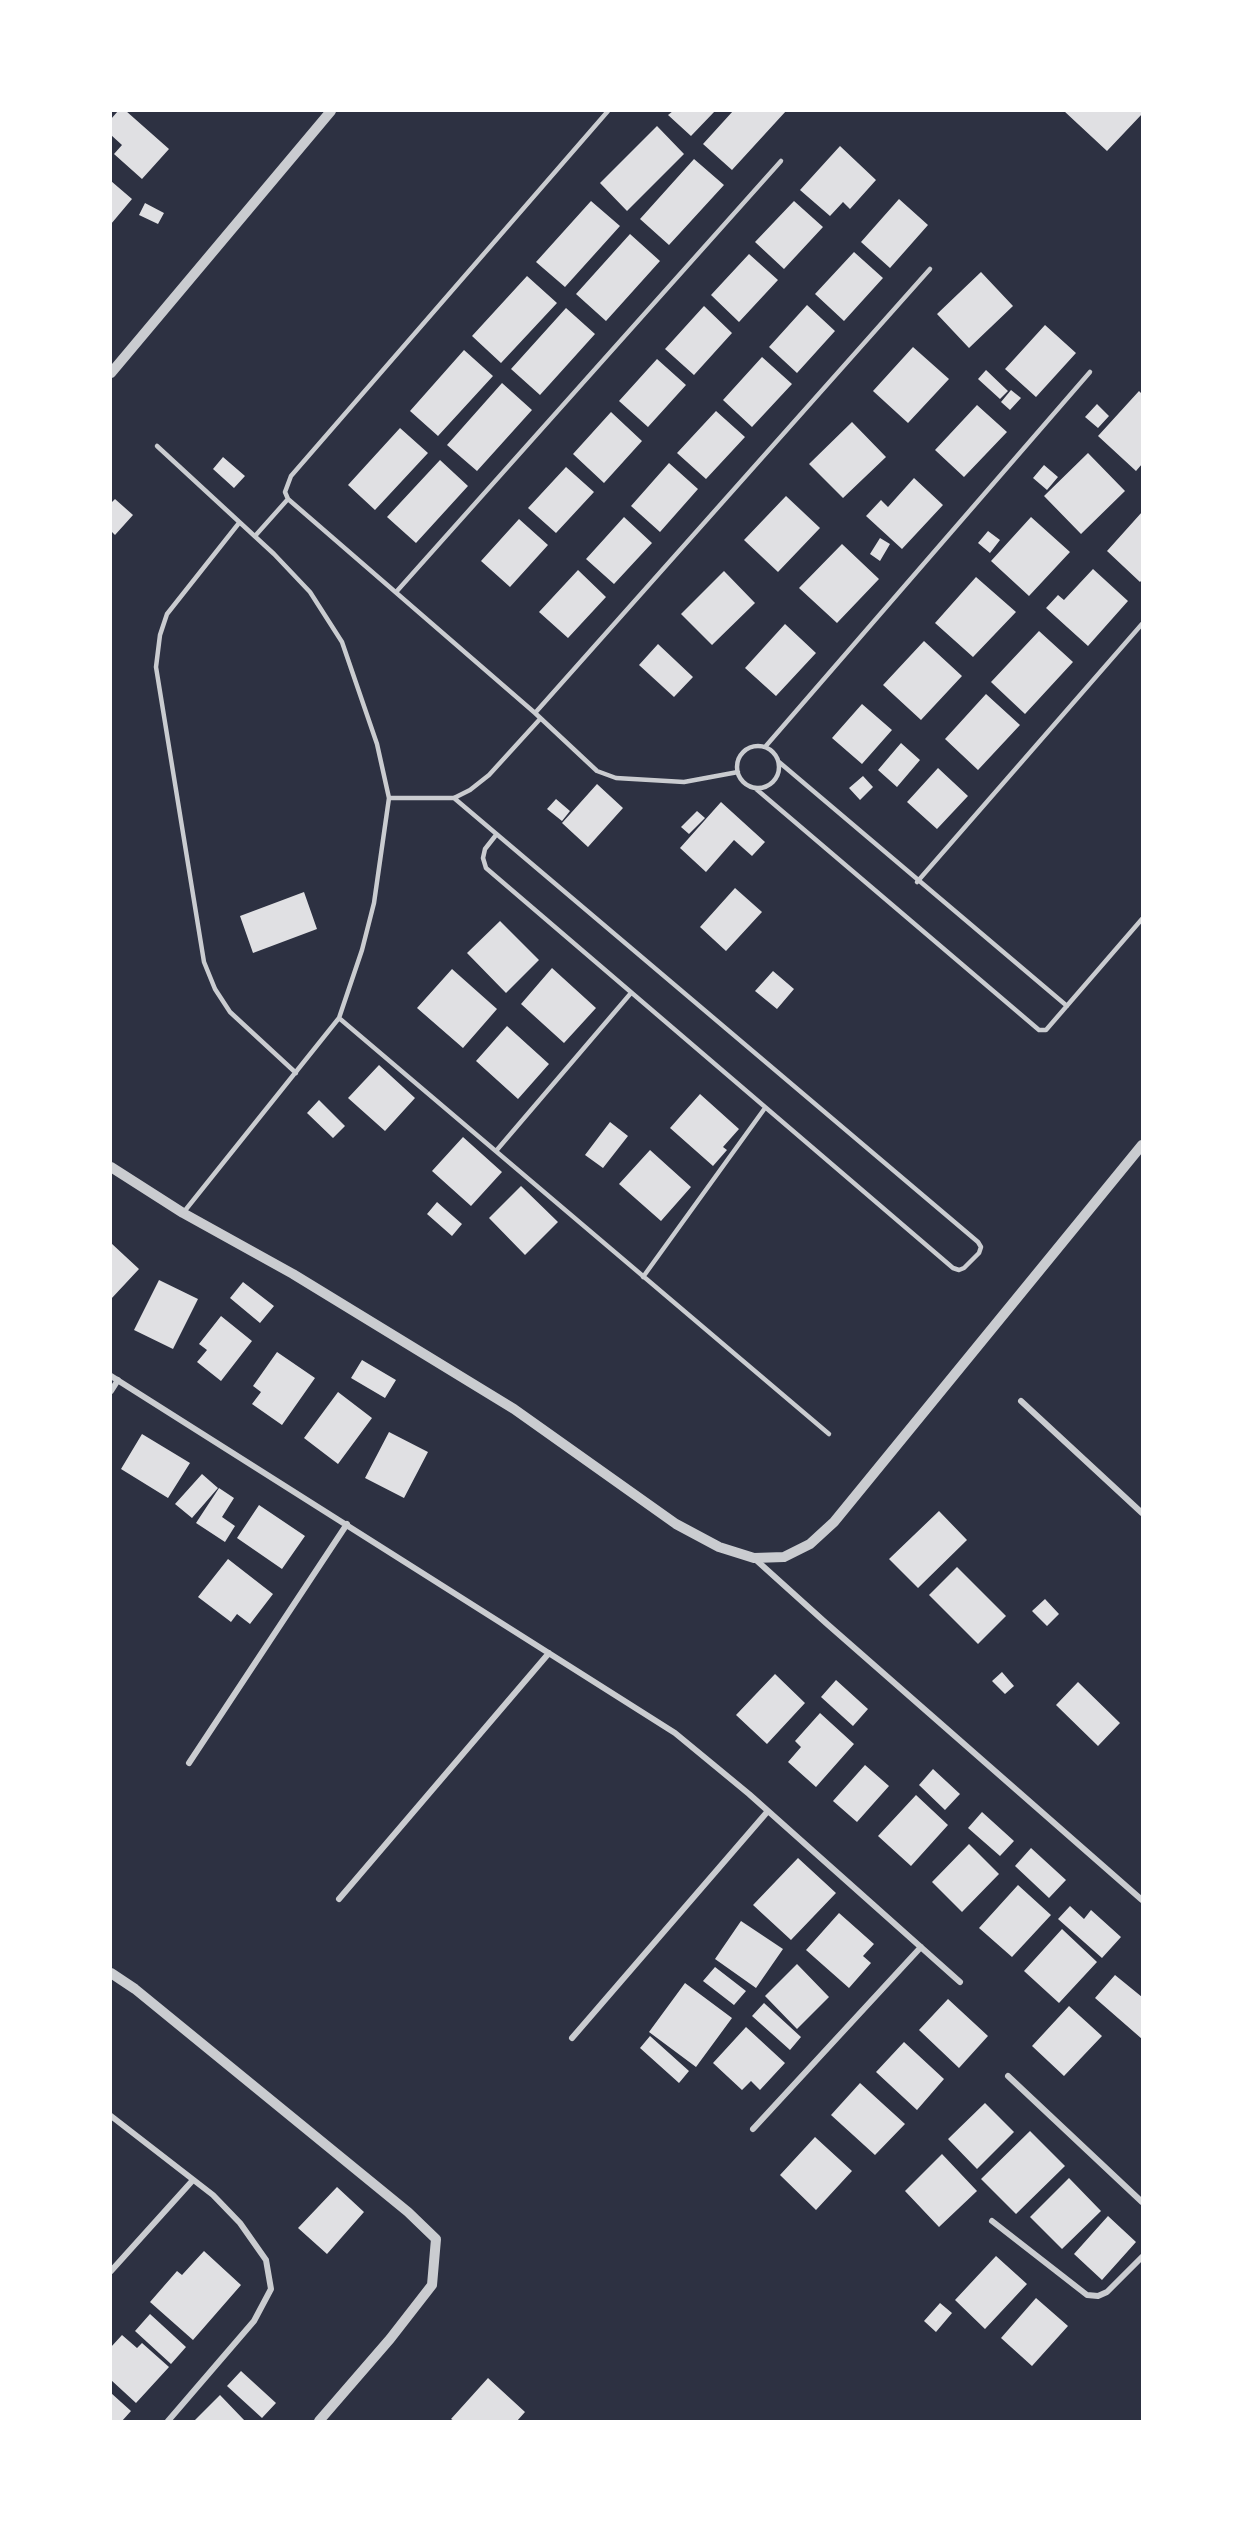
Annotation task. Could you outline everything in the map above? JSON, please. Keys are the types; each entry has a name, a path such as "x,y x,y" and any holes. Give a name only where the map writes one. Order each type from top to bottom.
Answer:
{"street":[{"path":"111,373 331,111"},
{"path":"111,1167 183,1213 293,1274 514,1409 676,1524 719,1547 754,1558 784,1557 810,1544 834,1522 1142,1145"},
{"path":"111,1376 675,1733 768,1811 960,1982"},
{"path":"111,1391 118,1380"},
{"path":"1021,1401 1142,1513"},
{"path":"189,1763 347,1524"},
{"path":"754,1558 1142,1899"},
{"path":"339,1899 549,1653"},
{"path":"572,2038 768,1811"},
{"path":"753,2129 921,1947"},
{"path":"111,1973 135,1989 408,2212 436,2239 432,2285 390,2339 319,2421"},
{"path":"1008,2076 1142,2202"},
{"path":"111,2116 213,2195 240,2223 266,2260 271,2289 254,2321 168,2421"},
{"path":"111,2271 193,2180"},
{"path":"992,2221 1087,2295 1098,2296 1107,2292 1142,2257"}],"lane":[{"path":"608,111 291,476 285,487 288,499 535,712 597,771 616,778 684,782 738,772"},
{"path":"397,591 781,161"},
{"path":"535,712 930,269"},
{"path":"765,747 1090,372"},
{"path":"157,446 255,536 310,592 342,642 377,744 388,798 374,903 362,950 339,1018 183,1213"},
{"path":"255,536 288,499"},
{"path":"239,523 168,614 160,635 156,667 204,962 215,989 230,1012 296,1073"},
{"path":"917,882 1142,624"},
{"path":"388,798 454,798 470,790 489,775 540,719"},
{"path":"1066,1006 917,882 779,762 773,753 765,747 758,746 746,750 739,760 738,772 747,785 755,788 1038,1030 1046,1030 1142,919"},
{"path":"755,788 768,786 774,782 778,776 779,762"},
{"path":"454,798 978,1242 981,1247 979,1253 959,1270 952,1268 486,868 483,858 485,849 496,835"},
{"path":"495,1150 631,993"},
{"path":"339,1018 829,1434"},
{"path":"644,1277 765,1108"}],"building":[{"path":"118,111 126,111 169,149 142,179 114,154 122,145 111,135 111,119"},
{"path":"673,111 715,111 691,136 668,115"},
{"path":"733,111 786,111 732,170 703,144"},
{"path":"1064,111 1141,111 1142,114 1107,151"},
{"path":"657,126 684,154 627,211 600,183"},
{"path":"840,146 876,180 850,209 843,202 830,216 800,190"},
{"path":"694,159 724,185 669,245 640,219"},
{"path":"111,181 132,199 111,224"},
{"path":"899,199 928,225 890,268 861,242"},
{"path":"591,201 620,226 565,287 536,262"},
{"path":"794,201 823,227 784,269 755,242"},
{"path":"145,203 164,213 158,224 139,215"},
{"path":"630,234 660,261 606,321 576,294"},
{"path":"854,252 883,278 844,321 815,294"},
{"path":"749,254 778,280 739,322 711,295"},
{"path":"981,272 1013,306 969,348 937,314"},
{"path":"527,276 557,303 501,363 472,336"},
{"path":"807,305 835,331 797,373 769,347"},
{"path":"704,306 732,333 694,375 665,349"},
{"path":"566,308 595,334 540,395 511,369"},
{"path":"1045,325 1076,353 1036,397 1005,369"},
{"path":"913,347 949,379 908,423 873,391"},
{"path":"464,350 493,376 438,436 410,411"},
{"path":"762,357 792,384 752,427 723,400"},
{"path":"657,359 686,385 648,427 619,401"},
{"path":"986,370 1008,391 1000,399 978,379"},
{"path":"502,383 532,410 477,471 447,445"},
{"path":"1011,390 1021,398 1010,410 1001,402"},
{"path":"1139,391 1142,394 1142,464 1136,471 1098,436"},
{"path":"1097,404 1109,416 1098,428 1085,417"},
{"path":"977,405 1007,432 964,477 935,450"},
{"path":"716,411 745,437 706,479 677,453"},
{"path":"611,412 642,441 604,483 573,454"},
{"path":"852,422 886,457 843,498 809,464"},
{"path":"400,428 428,453 375,510 348,485"},
{"path":"1088,453 1125,491 1081,534 1044,496"},
{"path":"223,457 245,476 234,488 213,469"},
{"path":"440,460 468,486 416,543 387,517"},
{"path":"669,463 698,489 660,532 631,506"},
{"path":"1044,465 1058,477 1047,490 1033,478"},
{"path":"566,467 594,492 556,533 528,508"},
{"path":"914,478 943,505 902,549 866,516 881,500 888,507"},
{"path":"786,496 820,528 778,572 744,540"},
{"path":"115,499 133,515 115,535 111,531 111,503"},
{"path":"1142,512 1142,580 1140,582 1107,551"},
{"path":"624,517 652,543 614,584 586,559"},
{"path":"1031,517 1070,552 1029,596 991,561"},
{"path":"519,519 548,545 510,587 481,561"},
{"path":"988,531 1000,540 990,553 978,543"},
{"path":"880,538 890,544 880,561 870,554"},
{"path":"842,544 879,579 837,623 799,588"},
{"path":"1093,569 1128,601 1088,646 1046,608 1058,595 1064,600"},
{"path":"578,570 606,597 568,638 539,612"},
{"path":"724,571 755,603 712,645 681,614"},
{"path":"976,577 1016,612 973,657 935,623"},
{"path":"785,624 816,653 776,696 745,668"},
{"path":"1039,631 1073,662 1025,714 991,682"},
{"path":"924,641 962,676 921,720 883,685"},
{"path":"658,644 693,677 674,697 639,665"},
{"path":"986,694 1020,725 978,770 945,739"},
{"path":"862,704 892,730 862,764 832,738"},
{"path":"901,743 920,760 897,787 878,770"},
{"path":"938,768 968,796 937,829 907,802"},
{"path":"863,776 873,787 860,800 849,788"},
{"path":"597,784 623,808 588,847 562,823"},
{"path":"556,799 570,811 562,821 547,809"},
{"path":"721,802 765,842 752,856 734,840 706,872 680,848"},
{"path":"697,811 705,818 689,834 681,827"},
{"path":"735,888 762,912 726,951 700,927"},
{"path":"304,892 317,929 253,953 240,916"},
{"path":"500,921 539,960 506,993 467,953"},
{"path":"552,968 596,1008 564,1043 521,1004"},
{"path":"452,969 497,1009 463,1048 417,1008"},
{"path":"773,971 794,989 777,1009 755,991"},
{"path":"507,1026 549,1064 518,1099 476,1061"},
{"path":"379,1065 415,1098 385,1131 348,1098"},
{"path":"700,1094 739,1129 723,1147 727,1150 713,1166 670,1128"},
{"path":"319,1100 345,1126 333,1138 307,1113"},
{"path":"610,1122 628,1136 603,1168 585,1155"},
{"path":"463,1137 502,1172 471,1206 432,1171"},
{"path":"650,1150 691,1187 661,1221 619,1184"},
{"path":"521,1186 558,1222 525,1255 489,1218"},
{"path":"437,1202 462,1224 452,1236 427,1214"},
{"path":"111,1243 139,1269 111,1299"},
{"path":"159,1280 198,1299 173,1349 134,1330"},
{"path":"243,1282 274,1306 260,1323 230,1298"},
{"path":"221,1316 252,1341 221,1381 197,1362 207,1350 199,1344"},
{"path":"277,1352 315,1378 282,1425 252,1404 261,1392 253,1386"},
{"path":"362,1360 396,1380 385,1398 351,1378"},
{"path":"338,1392 372,1418 338,1464 304,1438"},
{"path":"389,1432 428,1452 404,1498 365,1478"},
{"path":"142,1434 190,1463 168,1498 121,1469"},
{"path":"202,1474 218,1488 192,1518 175,1504"},
{"path":"219,1488 234,1498 222,1517 235,1526 225,1542 196,1523"},
{"path":"259,1505 305,1536 282,1569 237,1538"},
{"path":"939,1511 967,1540 918,1588 889,1559"},
{"path":"228,1559 273,1594 250,1624 237,1614 231,1622 198,1597"},
{"path":"957,1567 1006,1616 978,1644 929,1595"},
{"path":"1045,1599 1059,1614 1047,1626 1032,1611"},
{"path":"1002,1672 1014,1686 1005,1694 992,1681"},
{"path":"775,1674 805,1703 767,1744 736,1715"},
{"path":"836,1680 868,1709 853,1726 821,1697"},
{"path":"1078,1682 1120,1723 1098,1746 1056,1705"},
{"path":"820,1713 854,1744 816,1787 788,1762 801,1747 795,1741"},
{"path":"865,1765 889,1786 857,1822 833,1801"},
{"path":"933,1769 960,1794 945,1810 919,1785"},
{"path":"916,1795 948,1825 911,1866 878,1836"},
{"path":"982,1812 1014,1841 1000,1856 968,1828"},
{"path":"969,1844 999,1874 962,1912 932,1882"},
{"path":"1031,1848 1066,1880 1049,1898 1015,1866"},
{"path":"798,1858 836,1893 791,1940 753,1905"},
{"path":"1018,1885 1051,1915 1012,1957 979,1928"},
{"path":"1070,1906 1084,1919 1091,1910 1121,1937 1102,1958 1058,1919"},
{"path":"839,1913 874,1944 863,1956 871,1963 849,1988 806,1950"},
{"path":"741,1921 783,1949 756,1988 715,1959"},
{"path":"1062,1929 1097,1962 1059,2003 1024,1971"},
{"path":"797,1964 829,1997 797,2029 765,1996"},
{"path":"715,1967 746,1991 734,2005 703,1981"},
{"path":"1115,1975 1142,1997 1142,2039 1095,1998"},
{"path":"685,1983 732,2018 696,2067 649,2032"},
{"path":"948,1999 988,2036 959,2068 919,2030"},
{"path":"764,2003 801,2037 790,2050 752,2016"},
{"path":"1069,2006 1102,2036 1064,2076 1032,2046"},
{"path":"746,2027 785,2063 760,2090 751,2081 742,2090 713,2063"},
{"path":"650,2036 689,2071 679,2083 640,2048"},
{"path":"904,2042 944,2079 917,2110 876,2072"},
{"path":"860,2083 905,2124 875,2155 831,2115"},
{"path":"985,2103 1014,2132 977,2169 948,2139"},
{"path":"1030,2131 1065,2166 1016,2214 981,2179"},
{"path":"815,2137 852,2171 816,2210 780,2175"},
{"path":"942,2154 977,2191 939,2227 905,2191"},
{"path":"1069,2178 1101,2211 1062,2249 1030,2217"},
{"path":"337,2187 364,2212 327,2254 298,2228"},
{"path":"1108,2216 1136,2242 1102,2280 1074,2254"},
{"path":"204,2251 241,2285 193,2340 150,2302 177,2271 182,2275"},
{"path":"996,2256 1027,2284 985,2329 955,2300"},
{"path":"1036,2298 1068,2326 1032,2366 1001,2338"},
{"path":"940,2303 952,2313 936,2332 924,2321"},
{"path":"150,2314 186,2347 171,2364 135,2331"},
{"path":"122,2335 137,2348 142,2343 169,2367 136,2403 111,2380 111,2347"},
{"path":"241,2371 276,2403 262,2418 227,2386"},
{"path":"488,2378 525,2412 517,2421 454,2421 451,2419"},
{"path":"111,2393 131,2411 122,2421 111,2421"},
{"path":"220,2395 245,2421 194,2421"}]}
